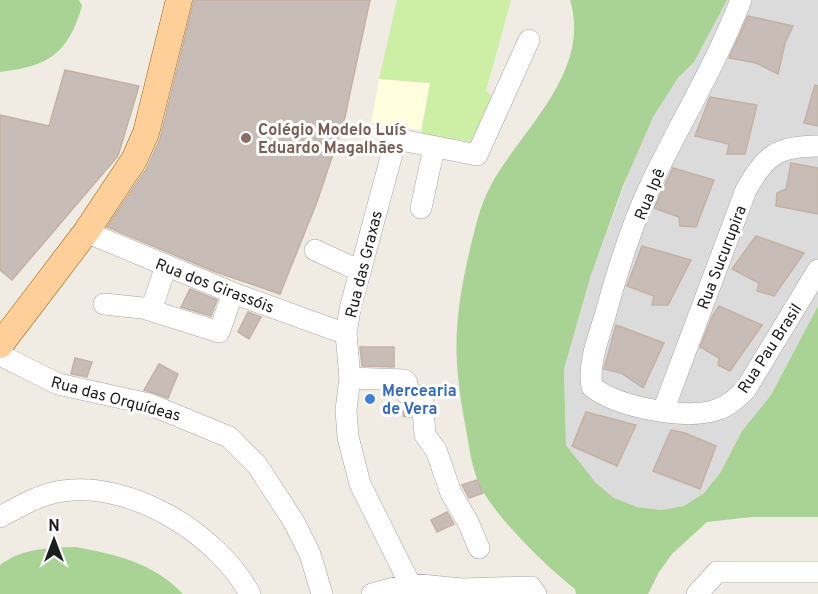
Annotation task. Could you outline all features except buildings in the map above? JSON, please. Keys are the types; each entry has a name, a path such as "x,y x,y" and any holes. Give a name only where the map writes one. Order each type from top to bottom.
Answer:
{"main road":[{"path":"0,345 86,232 129,169 146,133 179,0"}],"street":[{"name":"Rua Ipê","path":"602,395 592,387 590,374 612,291 650,187 727,36 741,0"},
{"name":"Rua das Graxas","path":"410,584 360,484 348,436 346,410 350,378 346,334 360,271 396,139 477,155 529,40"},
{"name":"Rua Sucurupira","path":"663,411 746,190 759,167 772,155 792,146 818,146"},
{"path":"421,207 434,148"},
{"name":"Rua dos Girassóis","path":"86,232 233,293 346,334"},
{"path":"315,250 360,271"},
{"path":"151,310 166,266"},
{"name":"Rua Pau Brasil","path":"602,395 663,411 694,413 716,411 733,402 746,389 818,270"},
{"path":"104,304 151,310 219,332 233,293"},
{"name":"Rua das Orquídeas","path":"0,355 58,384 149,404 229,437 257,465 294,522 310,555 322,594"},
{"path":"350,378 404,380 407,383 407,394 422,396 425,435 436,450 451,493 468,522 479,548"},
{"path":"0,517 42,496 65,491 103,493 146,504 202,537 222,553 239,573 250,594"},
{"path":"696,594 717,572 818,572"},
{"path":"383,593 410,584 462,590 531,587 536,594"}],"shaded area":[{"path":"727,0 818,0 818,306 771,395 742,431 720,473 704,493 684,506 661,510 637,507 613,498 596,483 566,445 564,369 590,278 640,143 653,117 678,78 694,62"},
{"path":"379,79 430,83 421,130 371,123"}],"green space":[{"path":"0,0 79,0 82,6 70,36 54,55 32,66 0,72"},
{"path":"397,0 511,0 486,91 494,98 471,142 421,134 430,83 379,79"},
{"path":"570,0 727,0 694,62 678,78 653,117 623,186 590,278 564,369 566,445 596,483 614,498 637,507 661,510 684,506 704,493 720,473 742,431 771,395 818,306 818,517 752,517 707,522 672,554 659,572 648,594 576,594 575,589 513,531 484,493 474,470 459,383 457,324 463,282 477,220 491,185 563,75 571,51 574,26"},
{"path":"75,547 105,553 147,567 172,583 183,594 0,594 0,565 9,559 36,550"}],"place":[{"name":"Colégio Modelo Luís Eduardo Magalhães","path":"246,138"},
{"name":"Mercearia de Vera","path":"370,399"}]}
